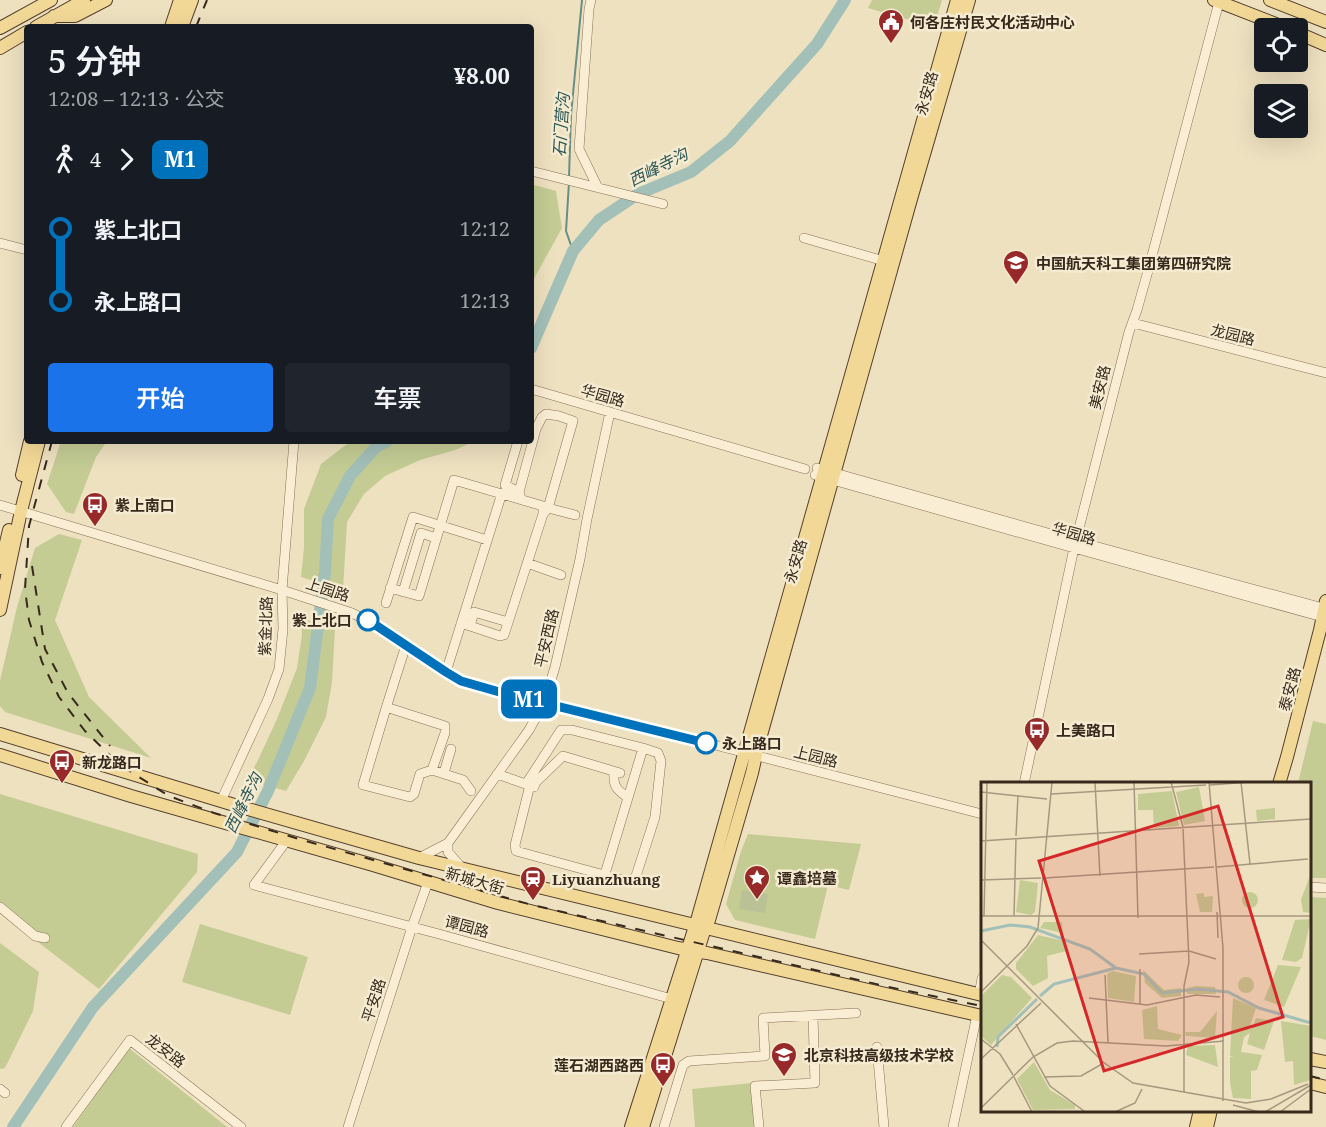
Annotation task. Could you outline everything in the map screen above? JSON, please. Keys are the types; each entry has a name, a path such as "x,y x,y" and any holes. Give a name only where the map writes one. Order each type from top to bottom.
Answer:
{"main road":[{"path":"57,21 84,0"},
{"path":"46,24 75,16 106,0"},
{"path":"172,24 180,0"},
{"path":"183,24 192,0"},
{"name":"永安路","path":"643,1127 700,927 709,920 750,755 825,474 957,0"},
{"name":"永安路","path":"825,474 969,0"},
{"path":"1270,0 1326,22"},
{"path":"1216,1 1260,18"},
{"path":"0,28 45,2"},
{"path":"0,48 24,34"},
{"path":"1308,37 1326,45"},
{"path":"0,610 29,444"},
{"path":"0,568 38,444"},
{"name":"泰安路","path":"1279,782 1325,611"},
{"name":"泰安路","path":"1286,782 1326,638"},
{"name":"新城大街","path":"2,737 419,858 981,995"},
{"name":"新城大街","path":"0,755 131,796 498,903 693,951 980,1016"},
{"name":"永安路","path":"631,1127 672,999 693,951"},
{"path":"1311,1059 1326,1062"},
{"path":"1311,1083 1326,1087"},
{"path":"1196,1127 1200,1112"},
{"path":"1207,1127 1211,1112"}],"street":[{"path":"591,0 583,76 579,149 598,188"},
{"name":"美安路","path":"1024,782 1075,545 1129,332 1148,271 1216,1"},
{"path":"534,172 663,204"},
{"path":"804,238 884,261"},
{"path":"0,243 24,249"},
{"name":"龙园路","path":"1133,323 1326,373"},
{"name":"华园路","path":"534,390 805,469"},
{"name":"平安西路","path":"448,843 530,730 544,703 555,667 580,559 610,412"},
{"path":"466,625 500,636 504,635 573,421 546,414 534,428"},
{"name":"紫金北路","path":"221,801 268,699 279,669 283,629 282,590 294,444"},
{"path":"517,444 505,485 520,496 543,506 545,511"},
{"path":"520,496 531,444"},
{"name":"华园路","path":"825,474 1075,545 1325,611"},
{"path":"390,588 419,596 454,480 502,494 520,496"},
{"path":"466,625 487,540 502,494"},
{"name":"上园路","path":"0,505 347,611 369,620 461,681 981,814"},
{"path":"545,511 575,515"},
{"path":"386,603 413,517 487,540"},
{"path":"403,592 421,533 436,538"},
{"path":"527,563 561,575"},
{"path":"446,672 474,612 508,622"},
{"path":"406,645 359,787 410,797 414,794 420,774 432,770 464,780 471,791"},
{"path":"387,705 389,708 445,726 445,733 432,770"},
{"path":"561,730 572,730 643,748 658,753 661,761 655,817 636,876 630,882 516,851 515,845 528,785 561,730"},
{"path":"605,874 643,748"},
{"path":"444,773 451,749"},
{"path":"498,774 534,787 536,782 563,756 617,773 613,781 615,786 627,797"},
{"name":"谭园路","path":"287,840 254,885 672,999"},
{"path":"419,858 448,843 448,852 462,868"},
{"name":"平安路","path":"348,1127 428,882"},
{"path":"1311,887 1326,888"},
{"path":"0,906 35,936 45,938"},
{"path":"664,1127 683,1065 689,1061 765,1056 763,1018 856,1012"},
{"path":"759,1127 755,1086 815,1083 813,1015"},
{"path":"953,1127 980,1016"},
{"name":"龙安路","path":"66,1127 130,1041 241,1127"},
{"path":"877,1047 884,1127"}],"green space":[{"path":"872,0 942,0 934,27 868,8"},
{"path":"534,185 556,191 562,228 534,279"},
{"path":"60,444 105,444 96,457 74,514 66,512 47,484"},
{"path":"347,444 468,444 420,460 385,476 364,494 347,522 343,590 301,577 304,509 321,464"},
{"path":"59,534 82,540 55,620 89,697 151,758 5,712 0,706 0,681 17,607 35,548"},
{"path":"301,618 335,629 332,682 326,717 286,791 247,780 277,719 297,668 302,635"},
{"path":"1313,721 1326,724 1326,878 1311,878 1311,782 1298,782"},
{"path":"0,794 198,854 197,872 99,989 0,913"},
{"path":"748,834 861,844 849,890 828,885 815,939 735,920 726,904"},
{"path":"742,890 768,894 765,913 739,909"},
{"path":"1311,897 1326,898 1326,1040 1311,1036"},
{"path":"200,924 308,957 290,1015 182,982"},
{"path":"0,943 39,972 33,1011 5,1068 0,1069"},
{"path":"129,1048 227,1127 73,1127"},
{"path":"752,1083 756,1127 695,1127 692,1089"}],"waterway":[{"name":"石门营沟","path":"569,177 571,115 582,0"},
{"name":"西峰寺沟","path":"534,341 573,251 599,220 638,194 691,172 730,141 817,44 845,0"},
{"name":"石门营沟","path":"569,182 566,231 573,251"},
{"name":"西峰寺沟","path":"13,1127 93,1007 237,852 268,791 310,688 325,572 328,519 350,476 376,447 382,444"}],"railway":[{"path":"197,24 207,0"},
{"path":"51,444 29,526 25,589 29,620 42,662 59,697 85,731 120,765 169,796 214,813 299,839 532,905 981,1006"},
{"path":"32,566 45,649 68,693 110,746"},
{"path":"1311,1076 1326,1080"}],"bus line":[{"name":"M1","path":"368,620 461,681 706,743"}],"place":[{"name":"何各庄村民文化活动中心","path":"891,45"},
{"name":"中国航天科工集团第四研究院","path":"1016,286"},
{"name":"紫上南口","path":"95,528"},
{"name":"紫上北口","path":"368,620"},
{"name":"永上路口","path":"706,743"},
{"name":"上美路口","path":"1037,753"},
{"name":"新龙路口","path":"62,785"},
{"name":"谭鑫培墓","path":"757,901"},
{"name":"Liyuanzhuang","path":"533,902"},
{"name":"北京科技高级技术学校","path":"784,1078"},
{"name":"莲石湖西路西","path":"663,1088"}]}
